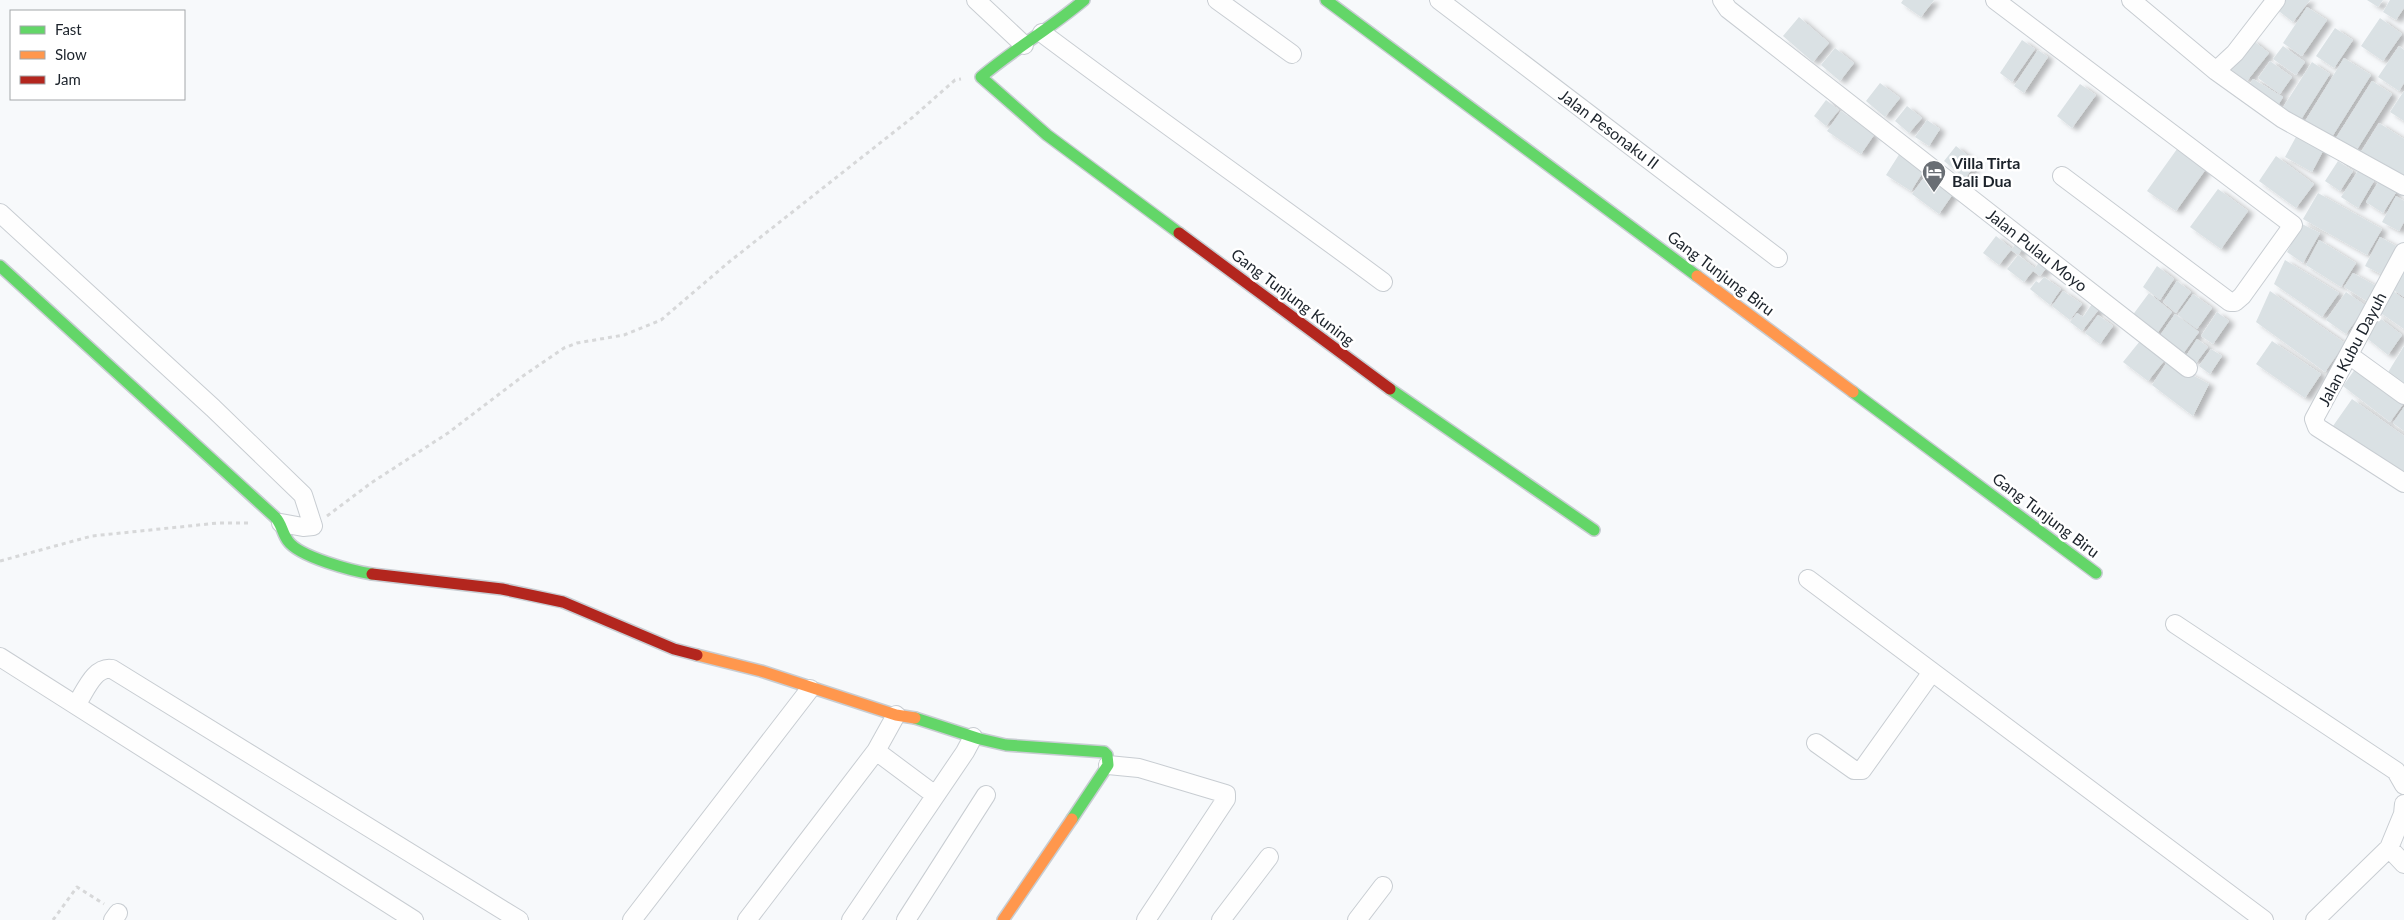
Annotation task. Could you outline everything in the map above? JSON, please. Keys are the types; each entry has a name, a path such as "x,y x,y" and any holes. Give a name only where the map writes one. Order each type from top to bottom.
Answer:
{"street":[{"path":"976,0 1024,45"},
{"path":"981,77 1001,60 1042,33 1084,0"},
{"path":"1217,0 1292,54"},
{"name":"Gang Tunjung Biru","path":"1326,0 2096,573"},
{"name":"Jalan Pesonaku II","path":"1439,0 1778,258"},
{"name":"Jalan Pulau Moyo","path":"1722,0 1728,10 2188,368"},
{"path":"1995,0 2293,225 2242,296 2235,302 2230,302 2062,176"},
{"path":"2131,0 2216,71 2283,119 2404,186"},
{"path":"2222,66 2235,53 2276,0"},
{"path":"1042,33 1148,113 1228,167 1383,282"},
{"name":"Gang Tunjung Kuning","path":"981,77 1047,135 1371,376 1594,530"},
{"path":"0,213 213,408 303,495 313,526 283,529"},
{"name":"Jalan Kubu Dayuh","path":"2404,252 2314,419 2318,427 2404,483"},
{"path":"0,266 283,529 288,542 300,551 344,569 400,579 502,589 563,602 674,649 732,662 896,716 911,717 972,737 1015,746 1104,752 1108,765"},
{"path":"2349,355 2404,395"},
{"path":"1808,579 2264,920"},
{"path":"2174,624 2396,771 2404,785"},
{"path":"0,657 414,920"},
{"path":"76,705 98,671 105,668 112,669 519,920"},
{"path":"1816,743 1854,770 1862,770 1932,672"},
{"path":"632,920 810,688"},
{"path":"747,920 876,751 896,716"},
{"path":"851,920 965,752 972,737"},
{"path":"876,751 935,795"},
{"path":"1002,920 1108,765"},
{"path":"1108,765 1140,768 1226,794 1226,800 1146,920"},
{"path":"906,920 986,795"},
{"path":"2315,920 2389,848 2403,814 2404,804"},
{"path":"2389,848 2404,864"},
{"path":"1221,920 1269,858"},
{"path":"1357,920 1384,886"}],"path":[{"path":"313,526 371,483 448,434 522,376 564,348 577,343 624,336 660,320 728,262 913,117 955,80 981,77"},
{"path":"0,561 92,536 218,523"},
{"path":"53,920 77,887 116,916"}],"building":[{"path":"1903,0 1934,0 1921,17 1901,3"},
{"path":"2281,0 2310,0 2293,22 2275,8"},
{"path":"2367,0 2383,0 2378,7"},
{"path":"2390,0 2404,0 2404,8 2396,20 2383,12"},
{"path":"2307,7 2327,20 2302,56 2283,43"},
{"path":"1799,17 1829,43 1813,62 1783,36"},
{"path":"2380,18 2402,34 2383,61 2361,46"},
{"path":"2335,28 2353,40 2334,68 2316,56"},
{"path":"2251,39 2269,53 2247,81 2229,68"},
{"path":"2022,40 2035,49 2012,82 2000,73"},
{"path":"2283,46 2305,62 2296,75 2273,59"},
{"path":"2399,46 2404,50 2404,83 2399,91 2378,77"},
{"path":"1835,48 1854,63 1840,81 1821,65"},
{"path":"2038,50 2048,57 2024,93 2014,86"},
{"path":"2344,58 2371,75 2330,140 2304,123"},
{"path":"2270,61 2292,77 2280,94 2258,78"},
{"path":"2312,62 2330,74 2300,121 2282,109"},
{"path":"2253,79 2283,97 2277,107 2247,89"},
{"path":"2372,81 2392,94 2356,151 2336,138"},
{"path":"1880,83 1900,98 1885,117 1866,101"},
{"path":"2080,84 2096,95 2072,128 2057,116"},
{"path":"2404,91 2404,121 2390,112"},
{"path":"1826,100 1839,110 1826,126 1814,116"},
{"path":"1907,106 1922,118 1909,133 1895,121"},
{"path":"1841,111 1874,135 1861,154 1827,131"},
{"path":"1927,120 1940,129 1929,146 1915,137"},
{"path":"2379,123 2404,139 2404,178 2361,152"},
{"path":"2297,135 2324,149 2312,172 2285,157"},
{"path":"1956,146 1977,163 1965,178 1944,161"},
{"path":"2177,149 2206,169 2176,211 2147,191"},
{"path":"1900,153 1925,169 1911,191 1886,175"},
{"path":"2276,156 2314,184 2296,208 2259,181"},
{"path":"2338,161 2353,171 2340,191 2325,181"},
{"path":"2358,171 2374,181 2358,208 2341,197"},
{"name":"Villa Tirta Bali Dua","path":"1928,172 1955,191 1939,214 1912,194"},
{"path":"2379,181 2397,191 2383,213 2366,202"},
{"path":"2218,189 2248,211 2221,249 2190,227"},
{"path":"2318,193 2382,229 2367,255 2303,219"},
{"path":"2396,196 2404,201 2404,222 2399,231 2382,222"},
{"path":"2302,224 2320,233 2303,263 2287,252"},
{"path":"1996,236 2012,249 2016,243 2023,248 2018,255 2011,250 1999,265 1983,253"},
{"path":"2380,237 2396,246 2381,274 2365,266"},
{"path":"2319,240 2356,263 2341,287 2306,265"},
{"path":"2018,255 2035,268 2040,261 2047,267 2040,276 2033,271 2024,282 2007,269"},
{"path":"2285,260 2339,293 2322,317 2274,284"},
{"path":"2157,266 2174,279 2160,300 2143,287"},
{"path":"2404,269 2404,297 2391,288"},
{"path":"2353,273 2376,286 2367,301 2344,287"},
{"path":"2044,277 2061,289 2050,305 2030,289 2036,281 2039,283"},
{"path":"2177,281 2191,292 2176,313 2163,302"},
{"path":"2390,289 2404,299 2404,329 2375,309"},
{"path":"2063,291 2082,304 2070,320 2052,306"},
{"path":"2270,291 2345,343 2325,372 2256,322"},
{"path":"2346,292 2366,306 2346,334 2326,320"},
{"path":"2149,293 2172,312 2156,335 2132,316"},
{"path":"2193,294 2212,308 2197,329 2178,315"},
{"path":"2092,304 2099,309 2082,331 2070,322 2077,313 2083,317"},
{"path":"2217,312 2229,321 2213,344 2201,336"},
{"path":"2175,314 2199,332 2182,355 2159,337"},
{"path":"2098,315 2113,326 2100,344 2085,333"},
{"path":"2377,316 2402,335 2388,355 2363,335"},
{"path":"2197,339 2208,347 2196,363 2186,356"},
{"path":"2140,341 2164,361 2148,381 2123,362"},
{"path":"2272,341 2321,374 2305,398 2256,364"},
{"path":"2404,346 2404,391 2384,379"},
{"path":"2211,349 2222,356 2210,374 2199,366"},
{"path":"2167,362 2209,384 2193,416 2152,385"},
{"path":"2358,365 2404,403 2390,422 2343,386"},
{"path":"2352,399 2404,436 2404,476 2333,426"},
{"path":"2404,407 2404,431 2393,423"}],"traffic: fast":[{"path":"1084,0 981,77 1047,135 1179,233"},
{"path":"1326,0 1697,276"},
{"path":"0,266 275,517 286,538 294,547 314,558 372,574"},
{"path":"1390,389 1594,530"},
{"path":"1853,392 2096,573"},
{"path":"915,718 980,739 1006,745 1104,752 1107,755 1108,765 1072,819"}],"traffic: slow":[{"path":"1697,276 1853,392"},
{"path":"697,655 761,671 896,715 915,718"},
{"path":"1003,920 1072,819"}],"traffic: jam":[{"path":"1179,233 1390,389"},
{"path":"372,574 502,589 563,602 674,649 697,655"}],"place":[{"name":"Villa Tirta Bali Dua","path":"1934,193"}]}
